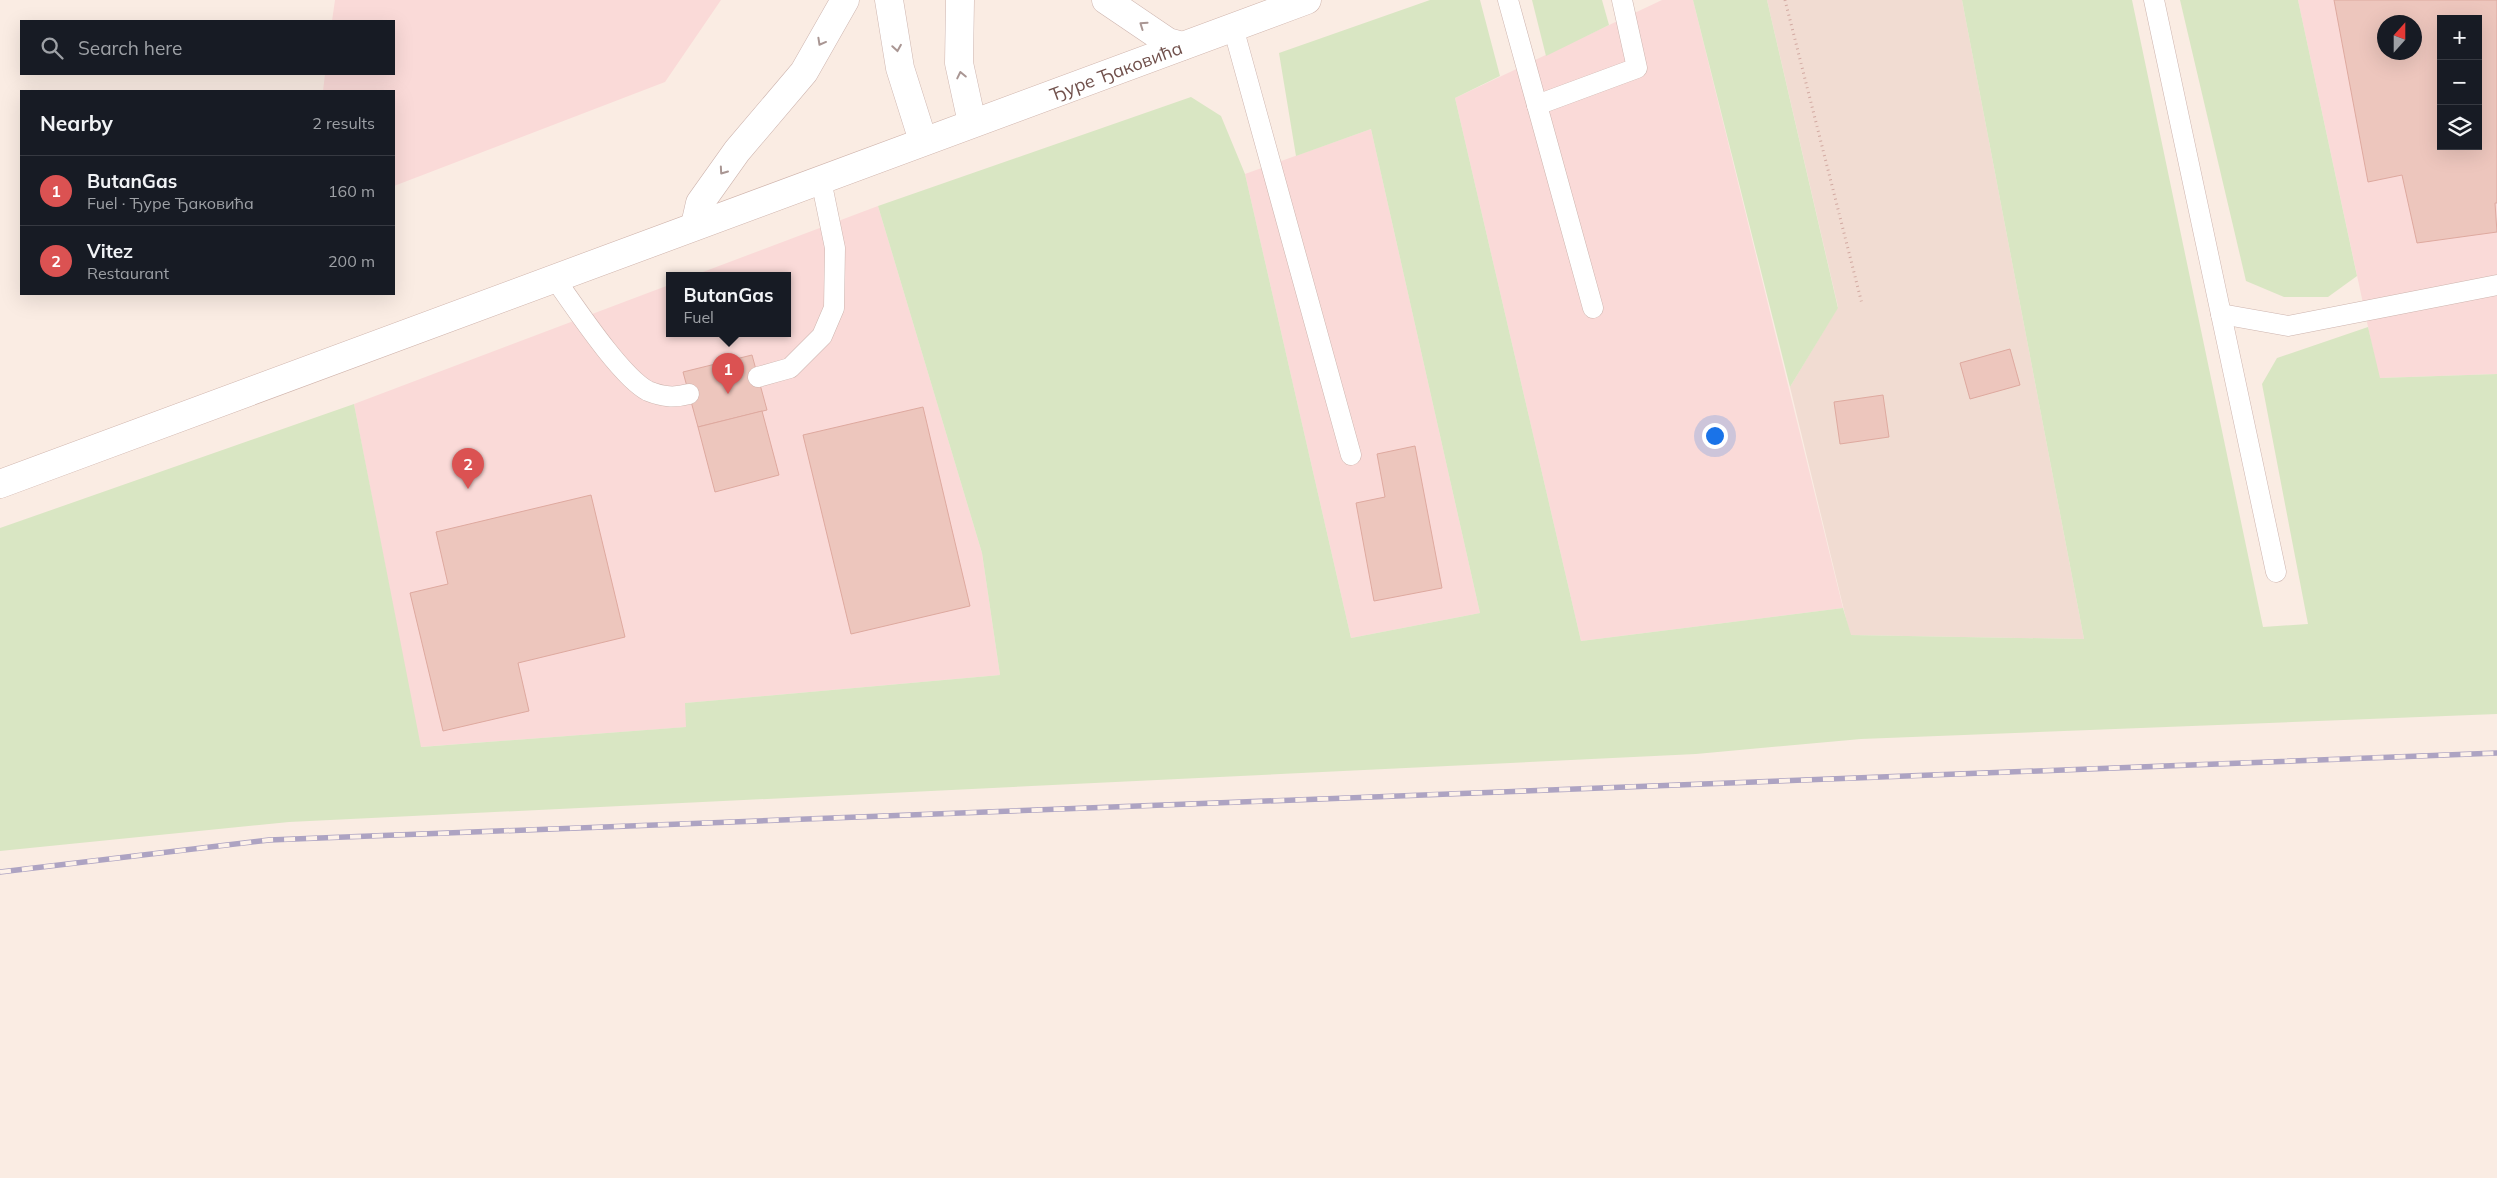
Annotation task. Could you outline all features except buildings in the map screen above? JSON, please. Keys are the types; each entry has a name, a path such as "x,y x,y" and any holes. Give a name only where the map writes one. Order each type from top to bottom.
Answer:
{"street":[{"path":"695,225 700,203 737,151 804,72 845,0"},
{"path":"889,0 900,68 923,141"},
{"path":"960,0 959,63 972,123"},
{"path":"1106,0 1168,42 1182,46"},
{"name":"Ђуре Ђаковића","path":"0,484 554,280 695,225 1308,0"}],"lane":[{"path":"1508,0 1593,308"},
{"path":"1537,105 1637,68 1622,0"},
{"path":"2154,0 2276,572"},
{"path":"1233,27 1351,455"},
{"path":"758,377 790,368 822,336 834,308 835,248 821,180"},
{"path":"554,280 624,371 647,390 673,398 689,394"},
{"path":"2221,314 2288,326 2497,285"}],"path":[{"path":"1785,0 1862,304"}],"shaded area":[{"path":"335,0 721,0 665,82 395,186 395,90 323,90 325,75 395,75 395,20 332,20"},
{"path":"1662,0 1693,0 1843,608 1581,641 1455,98"},
{"path":"1767,0 1962,0 2084,639 1850,635 1790,387 1838,307"},
{"path":"2298,0 2497,0 2497,374 2379,378"},
{"path":"1371,129 1480,613 1351,638 1245,174"},
{"path":"878,206 982,553 1000,675 686,703 687,727 420,747 354,404 666,286 666,337 791,337 791,272 703,272"}],"green space":[{"path":"1430,0 1480,0 1500,76 1455,98 1581,641 1843,608 1851,635 2084,639 1962,0 2132,0 2263,627 2308,624 2262,384 2277,358 2368,327 2380,378 2497,374 2497,714 1861,739 1696,754 289,822 0,851 0,528 354,404 421,747 686,727 685,703 1000,675 982,553 878,206 1191,97 1221,116 1245,174 1351,638 1480,613 1371,129 1296,156 1279,53"},
{"path":"1532,0 1602,0 1609,25 1546,56"},
{"path":"1693,0 1767,0 1838,308 1790,387"},
{"path":"2180,0 2298,0 2357,276 2328,297 2284,297 2246,281"}],"railway":[{"path":"0,872 269,840 2497,753"}],"place":[{"name":"ButanGas","path":"728,394"},
{"name":"Vitez","path":"468,489"}]}
